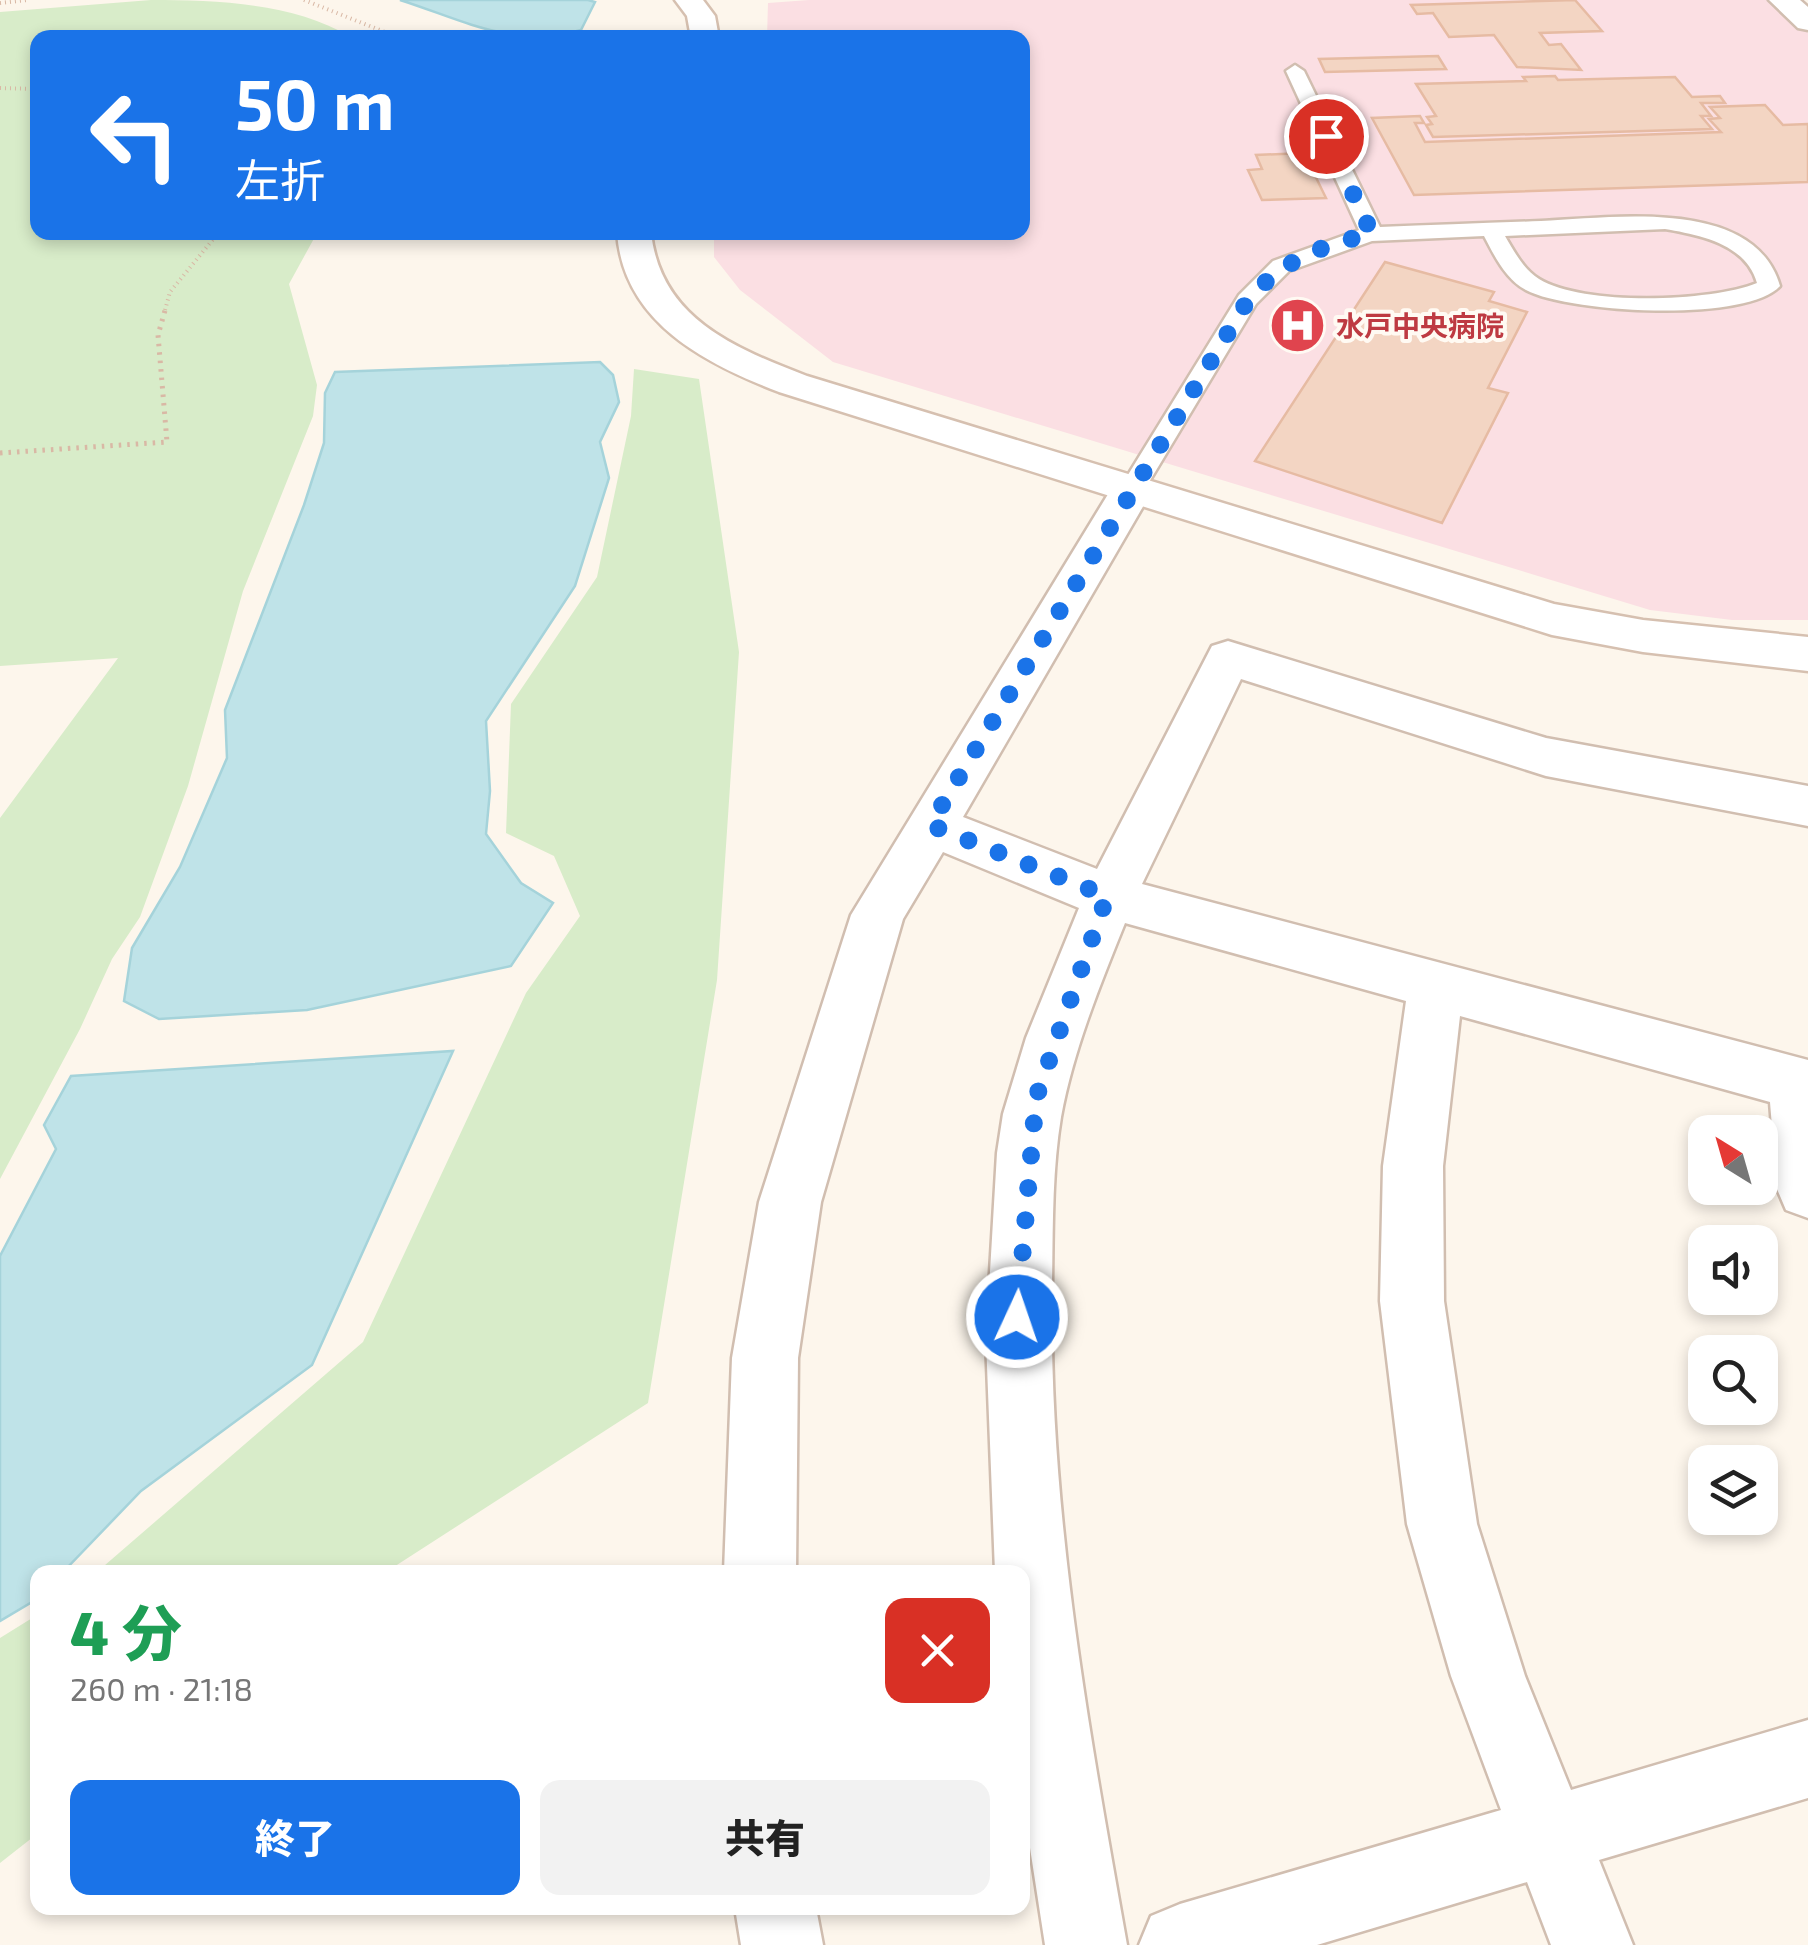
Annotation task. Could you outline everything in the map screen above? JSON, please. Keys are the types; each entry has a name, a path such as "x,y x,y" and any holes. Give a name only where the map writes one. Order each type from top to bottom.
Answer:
{"street":[{"path":"689,0 701,16 704,30"},
{"path":"1783,0 1808,22"},
{"path":"635,240 639,270 657,299 708,346 748,368 1552,620 1643,636 1808,654"},
{"path":"760,1565 765,1358 790,1202 878,915 1131,490"},
{"path":"1029,1565 1015,1350 1036,1098 1107,896 1228,658 1546,757 1808,806"},
{"path":"930,825 1107,896 1803,1085 1808,1190"},
{"path":"1436,986 1413,1166 1412,1301 1442,1524 1488,1676 1592,1945"},
{"path":"1030,1575 1044,1692 1086,1945"},
{"path":"1180,1945 1808,1759"},
{"path":"777,1915 782,1945"}],"lane":[{"path":"1295,71 1372,234"},
{"path":"1131,490 1248,300 1281,266 1317,250 1372,234 1491,230 1684,226 1744,248 1768,278 1769,286 1759,292 1716,299 1564,299 1515,271 1491,230"}],"path":[{"path":"0,3 28,0"},
{"path":"304,0 380,30"},
{"path":"0,88 30,89"},
{"path":"0,454 167,442 158,335 170,292 212,240"}],"shaded area":[{"name":"水戸中央病院","path":"1768,0 1808,33 1808,620 1732,620 1650,610 833,362 740,290 714,257 714,240 1030,240 1030,30 767,30 768,3"}],"green space":[{"path":"151,0 202,1 280,10 337,30 30,30 30,240 313,240 289,284 317,385 313,416 243,591 188,786 140,917 112,959 80,1029 0,1179 0,818 118,658 0,666 0,12"},
{"path":"634,369 699,379 739,652 717,980 648,1403 397,1565 105,1565 363,1342 526,993 580,916 554,856 506,833 511,704 597,577 631,416"},
{"path":"30,1619 30,1839 0,1863 0,1638"}],"water":[{"path":"400,0 595,2 581,30 489,30"},
{"path":"600,362 613,375 619,402 600,442 609,478 575,586 486,721 490,791 486,834 521,883 553,903 511,966 307,1010 159,1019 124,1001 132,948 180,867 227,758 225,710 304,505 324,443 325,393 335,372"},
{"path":"453,1051 312,1365 141,1491 70,1565 30,1565 30,1603 0,1621 0,1256 56,1149 44,1125 71,1076"}],"building":[{"path":"1575,0 1602,31 1540,33 1549,45 1561,44 1581,70 1517,67 1494,35 1449,37 1433,13 1417,14 1411,5"},
{"path":"1438,56 1446,69 1325,72 1319,59"},
{"path":"1555,76 1558,80 1675,77 1692,97 1720,96 1725,103 1701,103 1711,116 1701,116 1712,129 1433,137 1426,125 1432,124 1427,117 1436,116 1416,84 1526,81 1523,77"},
{"path":"1765,105 1783,125 1808,124 1808,182 1414,195 1372,118 1420,116 1424,123 1415,123 1425,142 1721,132 1709,119 1720,118 1710,107"},
{"path":"1304,153 1326,198 1262,200 1248,170 1262,169 1256,155"},
{"path":"1385,262 1494,292 1489,301 1527,312 1488,388 1508,393 1442,523 1255,461"}],"place":[{"name":"水戸中央病院","path":"1297,326"}],"route":[{"path":"1017,1317 1036,1098 1107,896 930,825 1248,300 1281,266 1340,241 1372,234 1326,136"}]}
